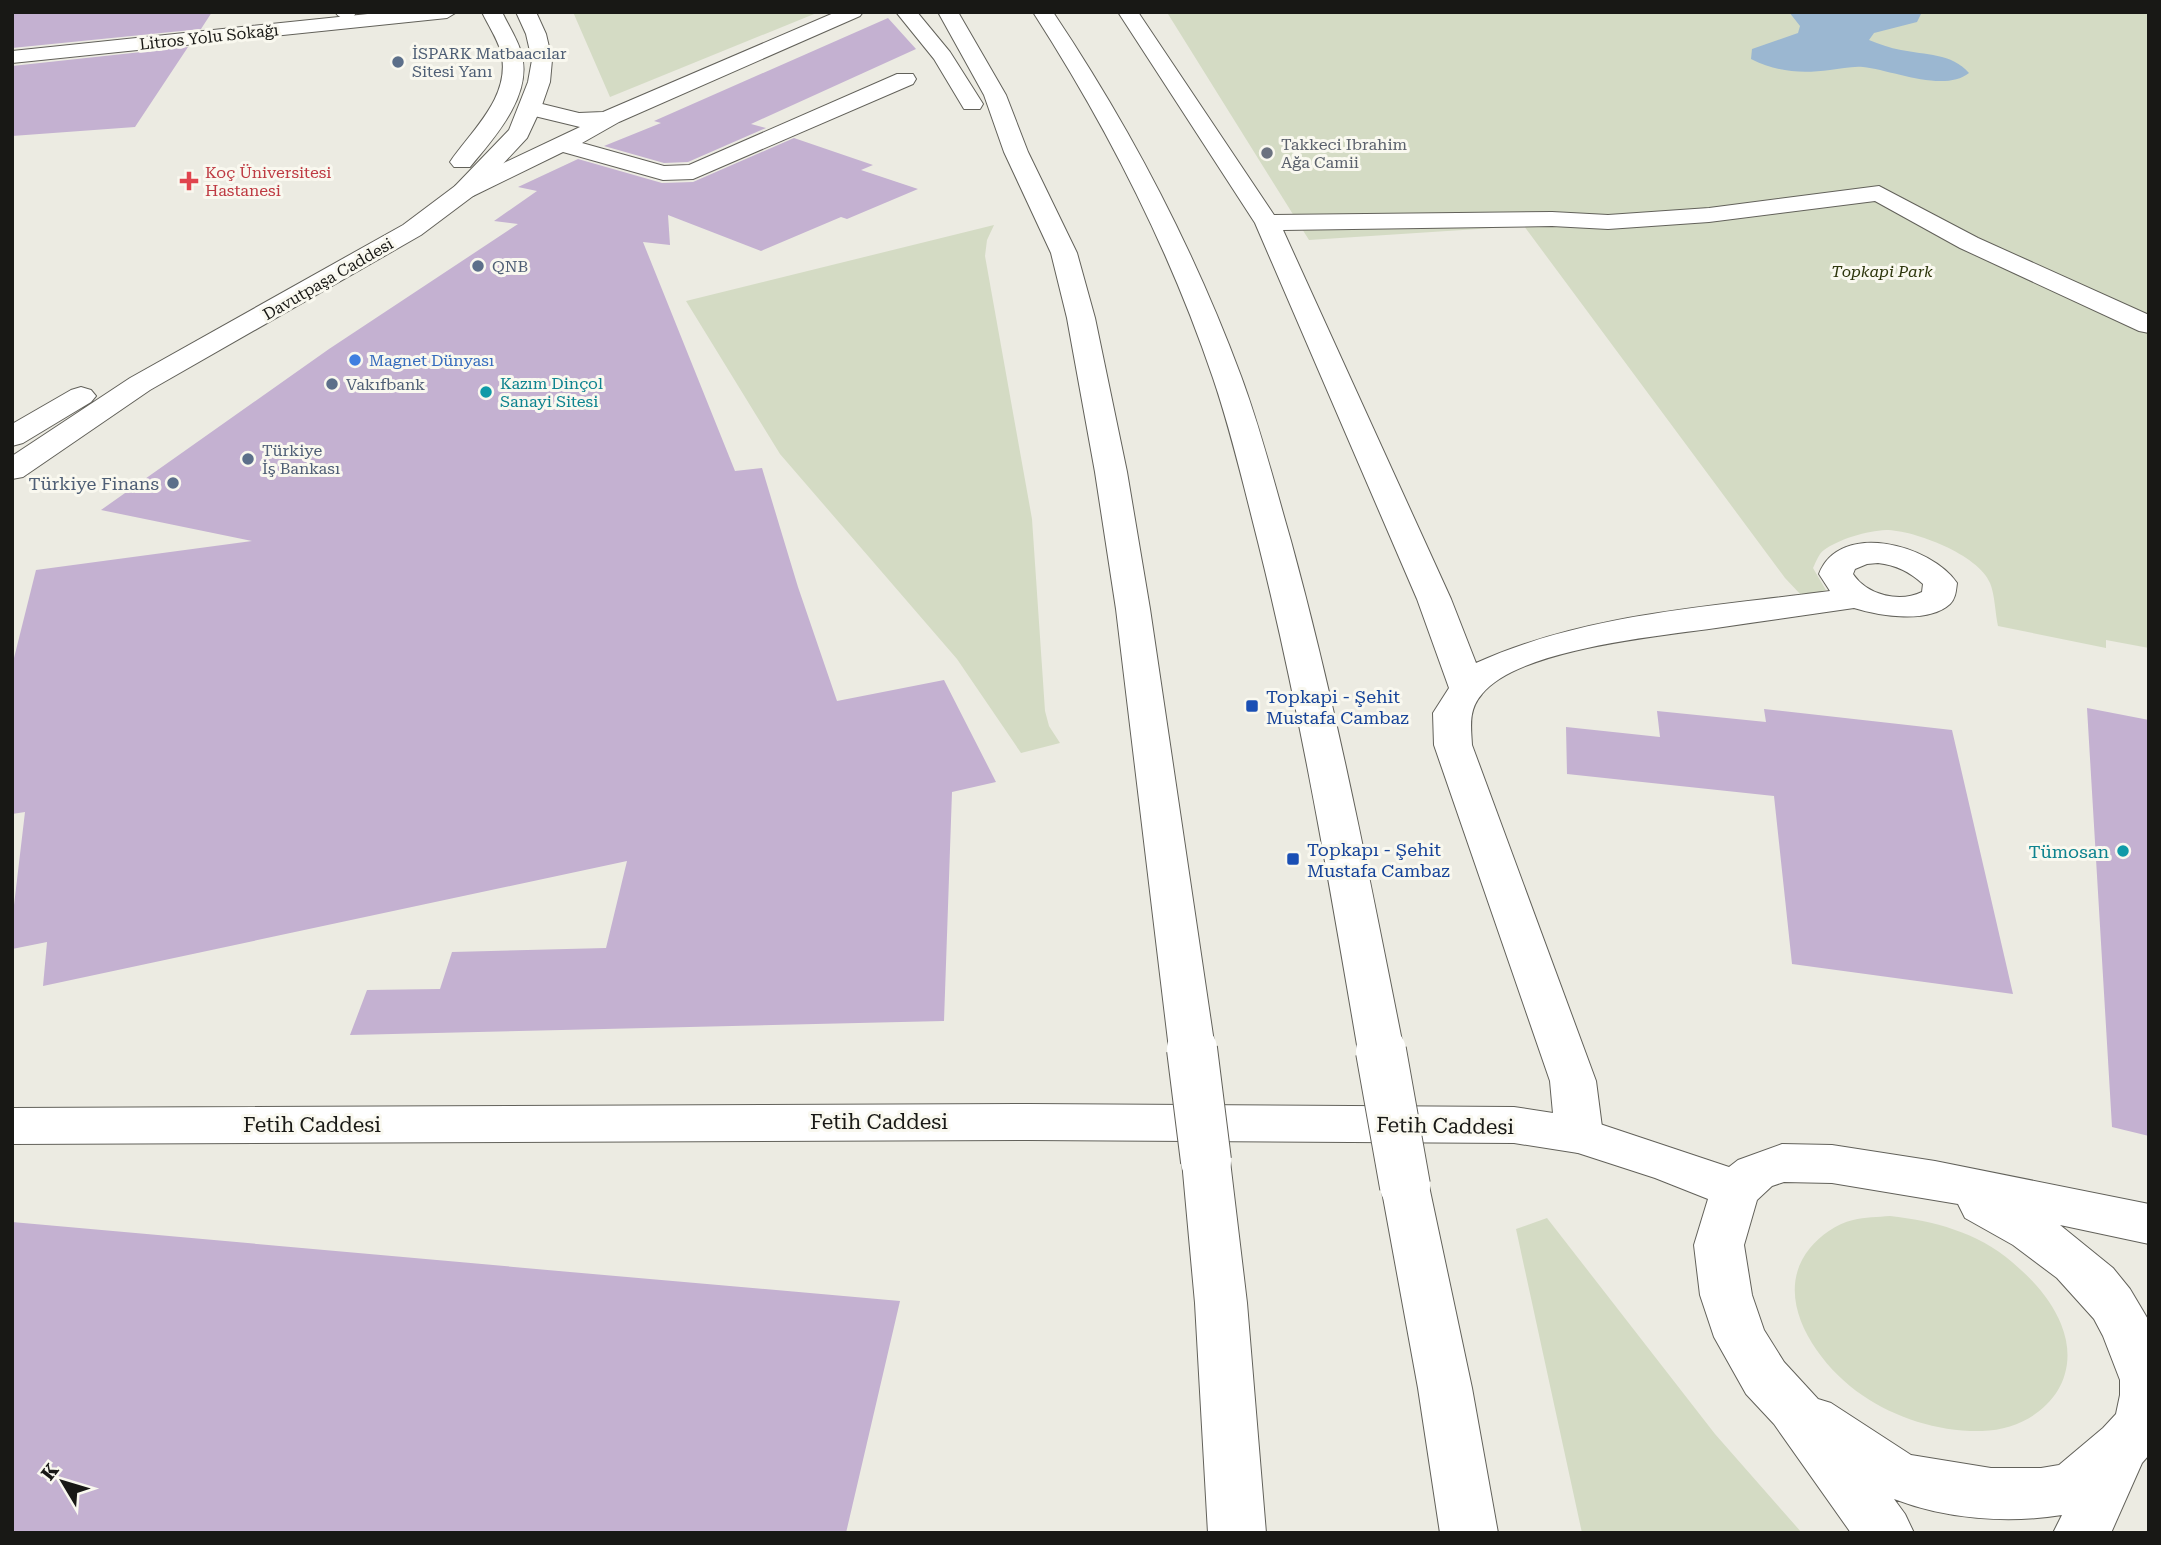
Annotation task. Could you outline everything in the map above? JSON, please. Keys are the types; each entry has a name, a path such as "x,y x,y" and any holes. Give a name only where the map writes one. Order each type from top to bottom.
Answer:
{"main road":[{"name":"Litros Yolu Sokağı","path":"12,57 447,12"},
{"name":"Davutpaşa Caddesi","path":"19,430 335,258 436,187 480,142 502,108 514,71 511,52 492,12"},
{"name":"Davutpaşa Caddesi","path":"12,470 141,384 412,230 464,191 519,133 530,108 539,82 542,60 536,34 526,12"},
{"path":"530,108 574,120 594,121 611,117 853,12"},
{"path":"906,12 943,56 969,100 1016,152"},
{"path":"948,12 995,95 1016,152 1064,253 1081,318 1133,609 1192,1049 1221,1303 1237,1533"},
{"path":"1043,12 1084,71 1147,188 1195,295 1227,378 1292,603 1332,790 1445,1388 1469,1533"},
{"path":"1128,12 1266,223 1434,599 1468,688"},
{"name":"Litros Yolu Sokağı","path":"12,47 350,13"},
{"path":"559,144 663,173 693,172 905,79"},
{"path":"530,108 558,86"},
{"path":"464,191 595,128 611,117"},
{"path":"1266,223 1552,219 1608,222 1709,215 1879,193 1969,243 2149,325"},
{"path":"1579,1135 1573,1081 1453,745 1452,713 1468,688 1484,673 1521,656 1560,643 1611,632 1860,597"},
{"name":"Fetih Caddesi","path":"12,1126 1042,1122 1514,1125 1579,1135 1672,1165 1735,1190"},
{"path":"1885,1533 1793,1407 1765,1378 1740,1337 1726,1295 1719,1245 1735,1190 1755,1173 1782,1163 1832,1164 1935,1180 2149,1224"},
{"path":"1935,1180 2031,1229 2064,1253 2094,1280 2129,1330 2147,1384 2137,1431 2082,1533"},
{"path":"1793,1407 1843,1442 1901,1477 1970,1492 2034,1494 2077,1484 2137,1431"}],"green space":[{"path":"573,12 819,12 610,97"},
{"name":"Topkapi Park","path":"2149,12 2149,648 2106,640 2106,648 1998,626 1992,588 1984,573 1960,554 1944,546 1898,531 1862,534 1837,542 1824,550 1813,568 1827,592 1802,596 1785,578 1524,226 1309,240 1168,14"},
{"path":"994,225 987,240 985,256 1032,519 1045,711 1049,726 1060,743 1021,753 957,659 780,454 686,301"},
{"path":"1890,1216 1939,1225 1970,1236 1999,1252 2034,1282 2057,1315 2067,1345 2067,1365 2062,1383 2052,1399 2038,1412 2022,1422 1982,1431 1950,1429 1919,1422 1890,1411 1862,1395 1830,1367 1816,1349 1804,1329 1797,1309 1795,1288 1799,1267 1810,1248 1835,1227 1858,1219"},
{"path":"1547,1218 1715,1434 1802,1533 1582,1533 1516,1229"}],"water":[{"path":"1789,12 1918,12 1921,14 1917,22 1874,33 1869,40 1897,49 1946,58 1969,73 1958,79 1932,81 1863,67 1789,71 1751,59 1752,49 1798,33 1800,26"}],"building":[{"path":"12,12 212,12 201,29 12,48"},
{"path":"888,18 916,49 751,124 766,128 688,162 664,163 604,146 661,123 654,121"},
{"path":"188,47 135,127 12,136 12,66"},
{"path":"794,138 873,165 861,170 918,189 847,219 841,217 761,251 668,215 670,245 643,242 735,471 762,468 798,587 837,701 944,680 996,782 952,792 944,1021 350,1035 367,990 440,989 452,952 606,948 627,861 43,986 47,942 12,949 12,922 25,812 12,814 12,666 36,570 252,541 101,510 329,349 518,224 494,221 537,191 518,187 578,159 662,183 693,182"},
{"name":"Tümosan","path":"2087,708 2149,720 2149,1136 2112,1127"},
{"path":"1764,709 1952,730 2013,994 1792,964 1774,796 1567,774 1566,727 1660,737 1657,711 1766,722"},
{"path":"12,1222 900,1301 846,1533 12,1533"}],"place":[{"name":"İSPARK Matbaacılar Sitesi Yanı","path":"398,62"},
{"name":"Takkeci Ibrahim Ağa Camii","path":"1267,153"},
{"name":"Koç Üniversitesi Hastanesi","path":"189,181"},
{"name":"QNB","path":"478,266"},
{"name":"Magnet Dünyası","path":"355,360"},
{"name":"Vakıfbank","path":"332,384"},
{"name":"Kazım Dinçol Sanayi Sitesi","path":"486,392"},
{"name":"Türkiye İş Bankası","path":"248,459"},
{"name":"Türkiye Finans","path":"173,483"},
{"name":"Topkapi - Şehit Mustafa Cambaz","path":"1252,706"},
{"name":"Tümosan","path":"2123,851"},
{"name":"Topkapı - Şehit Mustafa Cambaz","path":"1293,859"}]}
